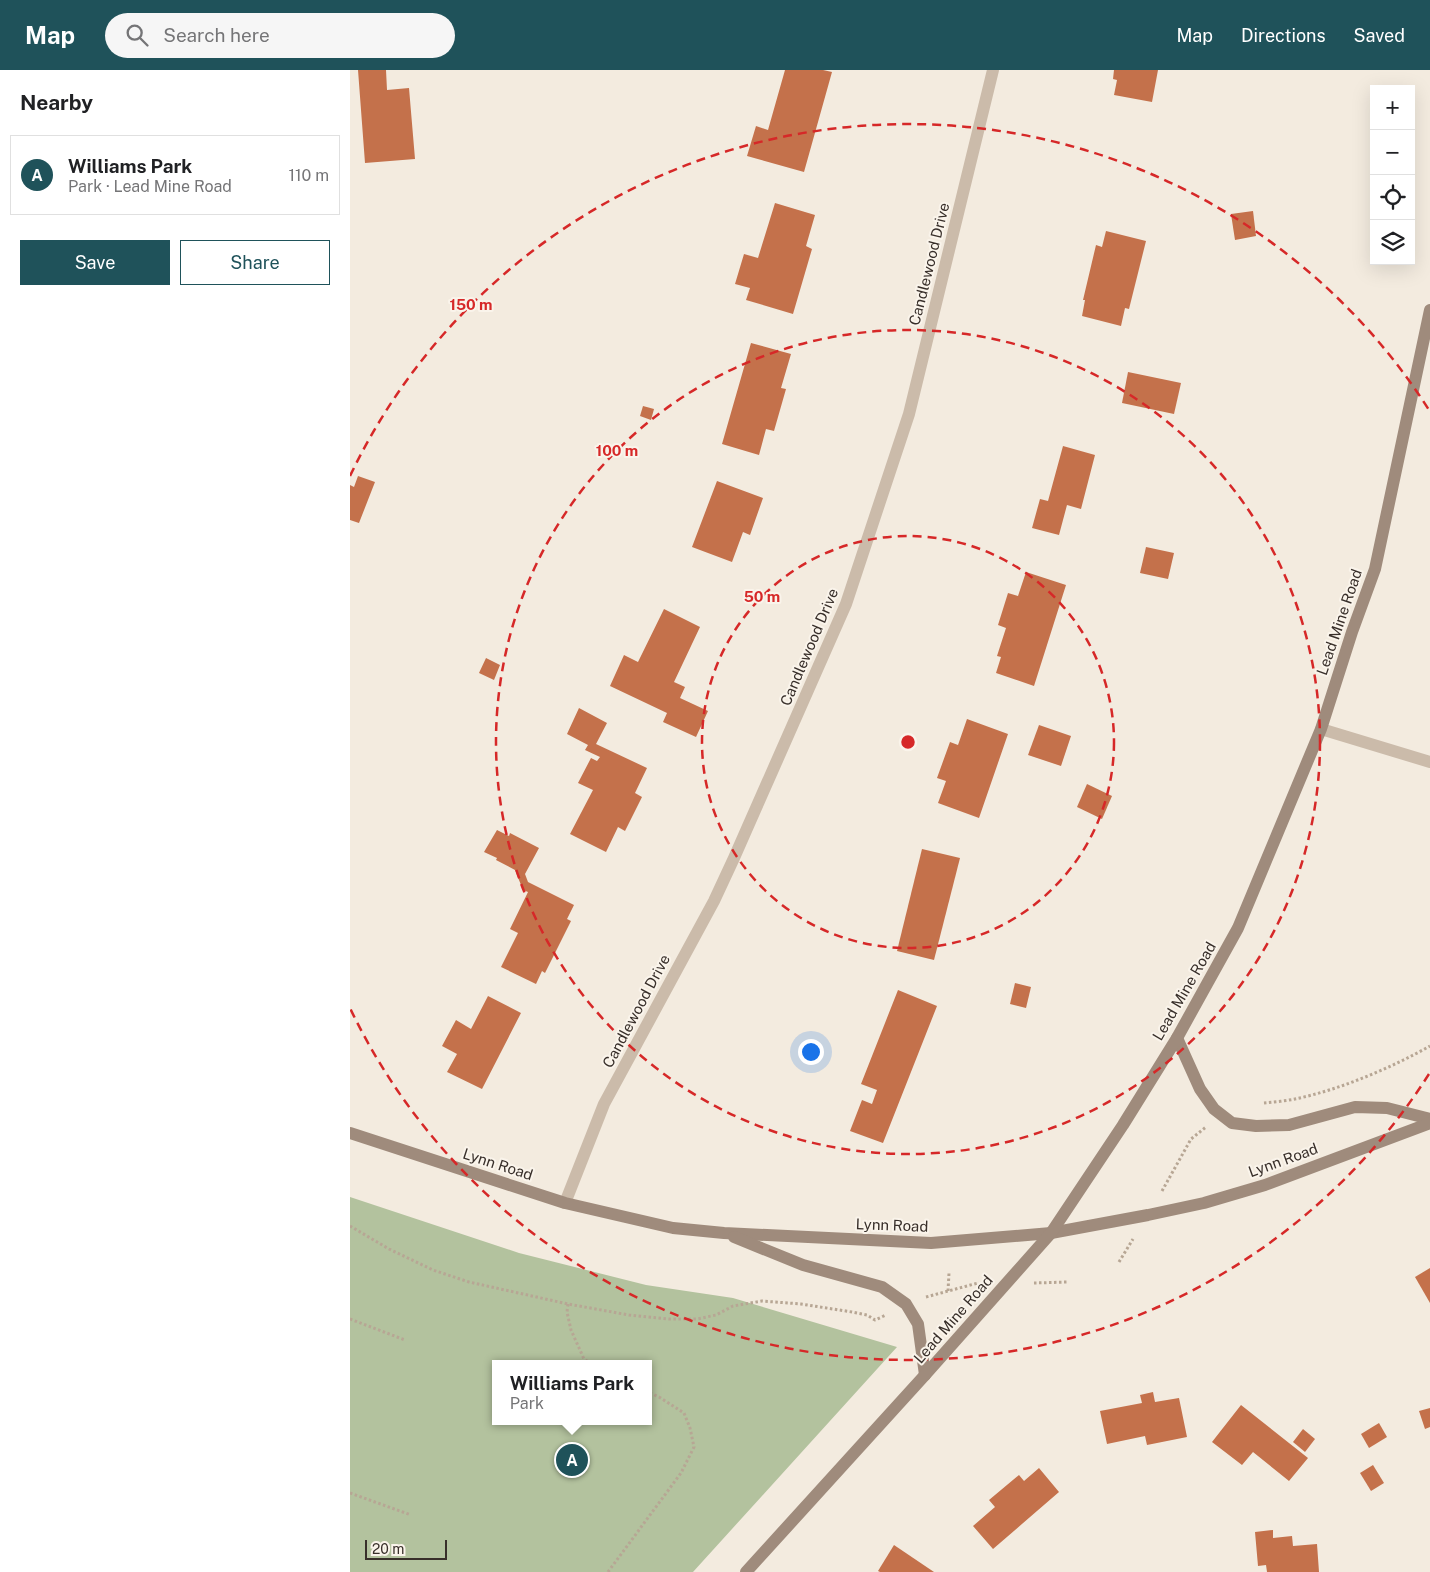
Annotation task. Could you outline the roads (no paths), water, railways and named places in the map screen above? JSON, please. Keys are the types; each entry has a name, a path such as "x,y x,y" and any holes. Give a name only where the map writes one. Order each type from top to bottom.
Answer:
{"main road":[{"name":"Lead Mine Road","path":"746,1572 1051,1233 1123,1125 1177,1038 1238,928 1321,730 1352,632 1375,569 1430,310"},
{"path":"1177,1038 1200,1090 1214,1109 1232,1123 1256,1126 1290,1125 1355,1107 1387,1108 1430,1119"},
{"name":"Lynn Road","path":"350,1134 565,1203 673,1228 724,1233 931,1243 1051,1233 1204,1203 1256,1188 1430,1123"},
{"path":"724,1233 803,1265 882,1288 906,1304 918,1324 925,1375"}],"street":[{"name":"Candlewood Drive","path":"565,1203 604,1104 714,902 846,604 909,414 993,70"},
{"path":"1321,730 1430,762"}],"place":[{"name":"Williams Park","path":"572,1460"}]}
